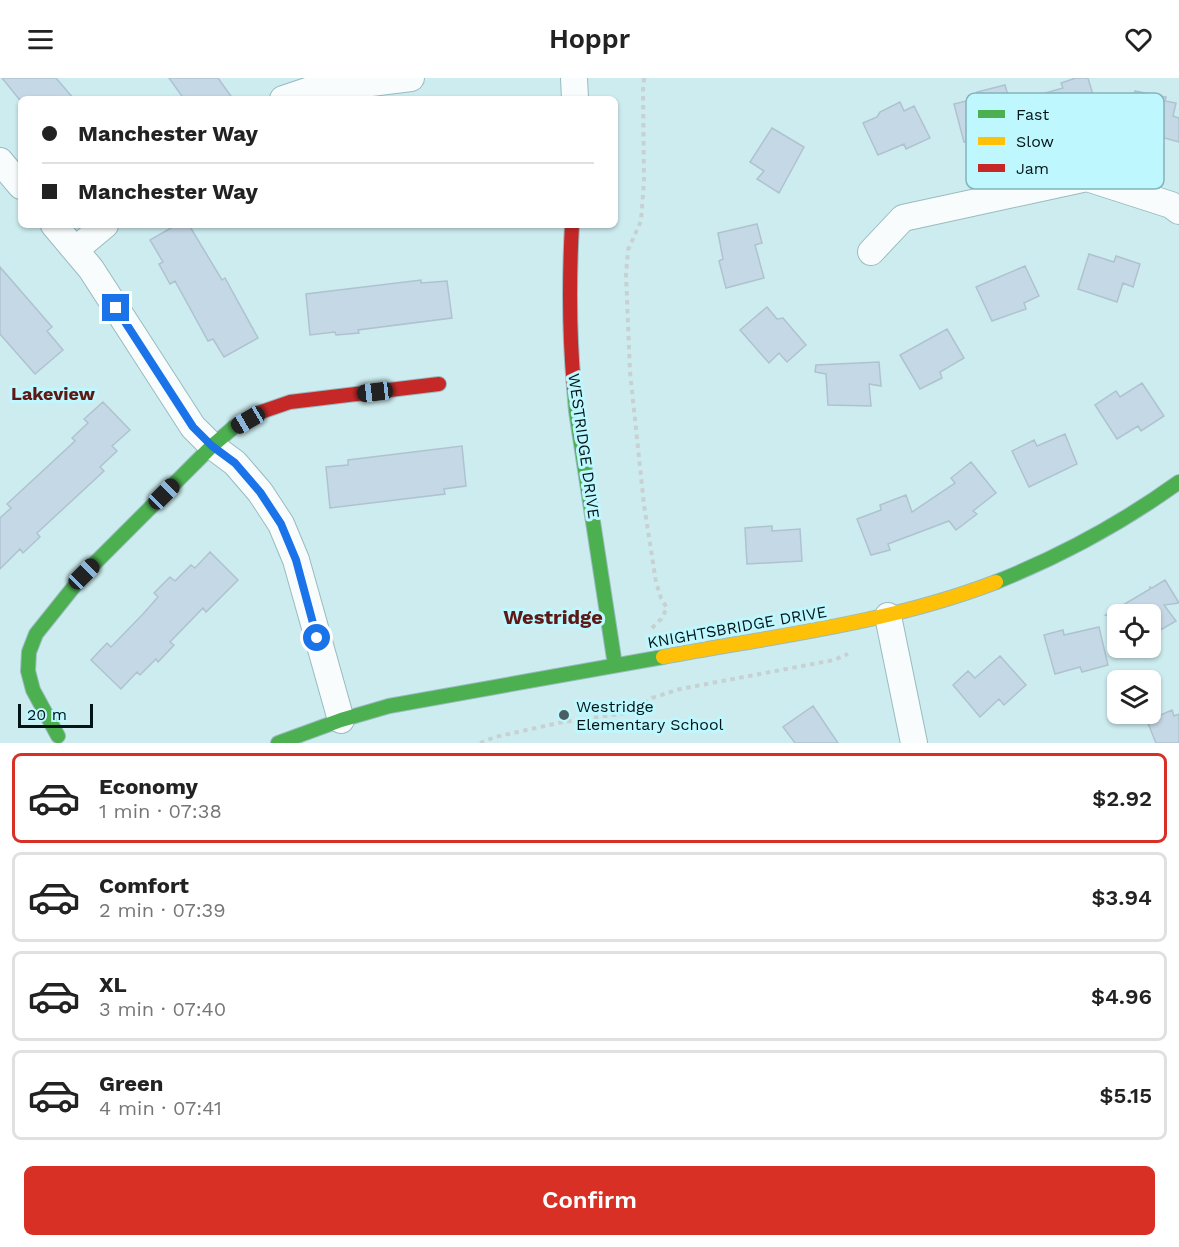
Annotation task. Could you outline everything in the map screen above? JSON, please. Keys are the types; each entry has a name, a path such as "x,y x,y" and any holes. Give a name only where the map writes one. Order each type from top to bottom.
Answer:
{"street":[{"path":"297,89 411,78"},
{"path":"574,78 574,96"},
{"path":"0,161 18,182"},
{"path":"871,252 903,218 1036,189"},
{"path":"1121,189 1171,205 1179,211"},
{"path":"57,228 91,268 193,427 212,446 235,463 260,492 281,524 296,560 341,720"},
{"path":"75,250 101,228"},
{"name":"WESTRIDGE DRIVE","path":"572,228 569,283 570,340 576,411 615,665"},
{"path":"58,736 33,690 28,671 29,652 36,634 84,574 212,446 234,427 261,412 290,402 439,384"},
{"name":"KNIGHTSBRIDGE DRIVE","path":"278,743 341,720 389,706 888,616 956,597 1021,572 1096,535 1179,482"},
{"path":"888,616 914,743"}],"path":[{"path":"644,78 644,181 641,221 628,250 626,275 630,372 644,505 656,582 667,608 661,619 646,634"},
{"path":"480,743 495,737 563,722 634,712 652,699 680,689 834,660 852,653 849,623"}],"building":[{"path":"2,78 56,78 71,96 18,96"},
{"path":"169,78 218,78 231,96 182,96"},
{"path":"1076,78 1088,78 1092,93 1045,93 1063,88 1061,83"},
{"path":"1005,85 1007,93 977,93 977,92"},
{"path":"1164,97 1166,97 1165,101 1176,103 1173,116 1179,118 1179,142 1164,138"},
{"path":"966,101 966,142 964,142 954,104"},
{"path":"900,102 904,111 914,106 930,138 906,149 904,144 878,155 863,123"},
{"path":"772,128 804,147 779,193 757,179 764,171 750,162"},
{"path":"757,224 762,243 755,245 764,278 726,288 719,261 723,259 718,233"},
{"path":"171,228 191,228 222,280 225,278 258,338 224,357 213,339 208,341 175,281 170,284 159,264 163,262 150,240"},
{"path":"1089,254 1114,262 1116,256 1140,264 1133,287 1123,283 1117,302 1078,289"},
{"path":"1025,266 1039,296 1024,303 1026,309 992,321 976,287"},
{"path":"0,267 52,327 47,331 63,350 35,374 0,334"},
{"path":"421,280 421,283 447,281 452,318 358,330 359,333 336,335 335,332 310,335 306,294"},
{"path":"767,307 777,319 783,318 806,345 787,362 779,353 769,363 740,330"},
{"path":"947,329 964,358 940,372 942,378 920,389 900,355"},
{"path":"879,362 881,386 869,384 871,406 828,405 826,374 815,372 816,365"},
{"path":"1142,383 1164,416 1141,431 1138,426 1117,439 1095,405 1116,391 1120,397"},
{"path":"103,402 130,430 112,446 117,451 100,467 104,471 37,533 40,537 23,553 20,549 0,569 0,518 11,508 7,504 75,441 72,438 88,423 84,419"},
{"path":"1065,434 1077,464 1029,487 1012,451 1034,440 1037,446"},
{"path":"462,446 466,486 444,489 445,494 330,508 326,467 348,465 348,460"},
{"path":"971,462 996,493 973,511 977,514 956,530 949,521 888,544 890,550 871,555 857,519 881,510 880,505 906,495 912,512 955,483 951,478"},
{"path":"772,526 772,531 800,529 802,561 747,564 745,528"},
{"path":"210,552 238,580 206,612 203,608 170,642 174,645 158,662 156,659 140,675 137,672 121,689 91,660 107,643 111,647 143,614 158,597 154,593 170,577 175,581 191,565 195,568"},
{"path":"1165,580 1179,603 1164,605 1176,621 1161,630 1161,604 1125,604 1150,587"},
{"path":"1099,627 1108,665 1082,672 1080,667 1055,674 1044,635 1063,630 1064,635"},
{"path":"1000,656 1026,685 1004,705 999,699 980,717 953,685 968,671 975,678"},
{"path":"813,706 838,743 795,743 783,727"},
{"path":"1172,710 1174,716 1179,714 1179,743 1156,743 1148,724 1161,724 1161,715"}],"traffic: fast":[{"path":"574,387 615,665"},
{"path":"58,736 33,690 28,671 29,652 36,634 84,574 212,446 234,427 244,422"},
{"path":"996,582 1090,538 1179,482"},
{"path":"278,743 341,720 389,706 663,657"}],"traffic: slow":[{"path":"663,657 874,618 956,596 996,582"}],"traffic: jam":[{"path":"572,228 570,306 574,387"},
{"path":"244,422 261,412 290,402 439,384"}],"place":[{"name":"Westridge Elementary School","path":"564,715"}],"district":[{"name":"Lakeview","path":"53,393"},
{"name":"Westridge","path":"553,617"}],"route":[{"path":"116,308 193,427 212,446 235,463 260,492 281,524 296,560 317,638"}]}
